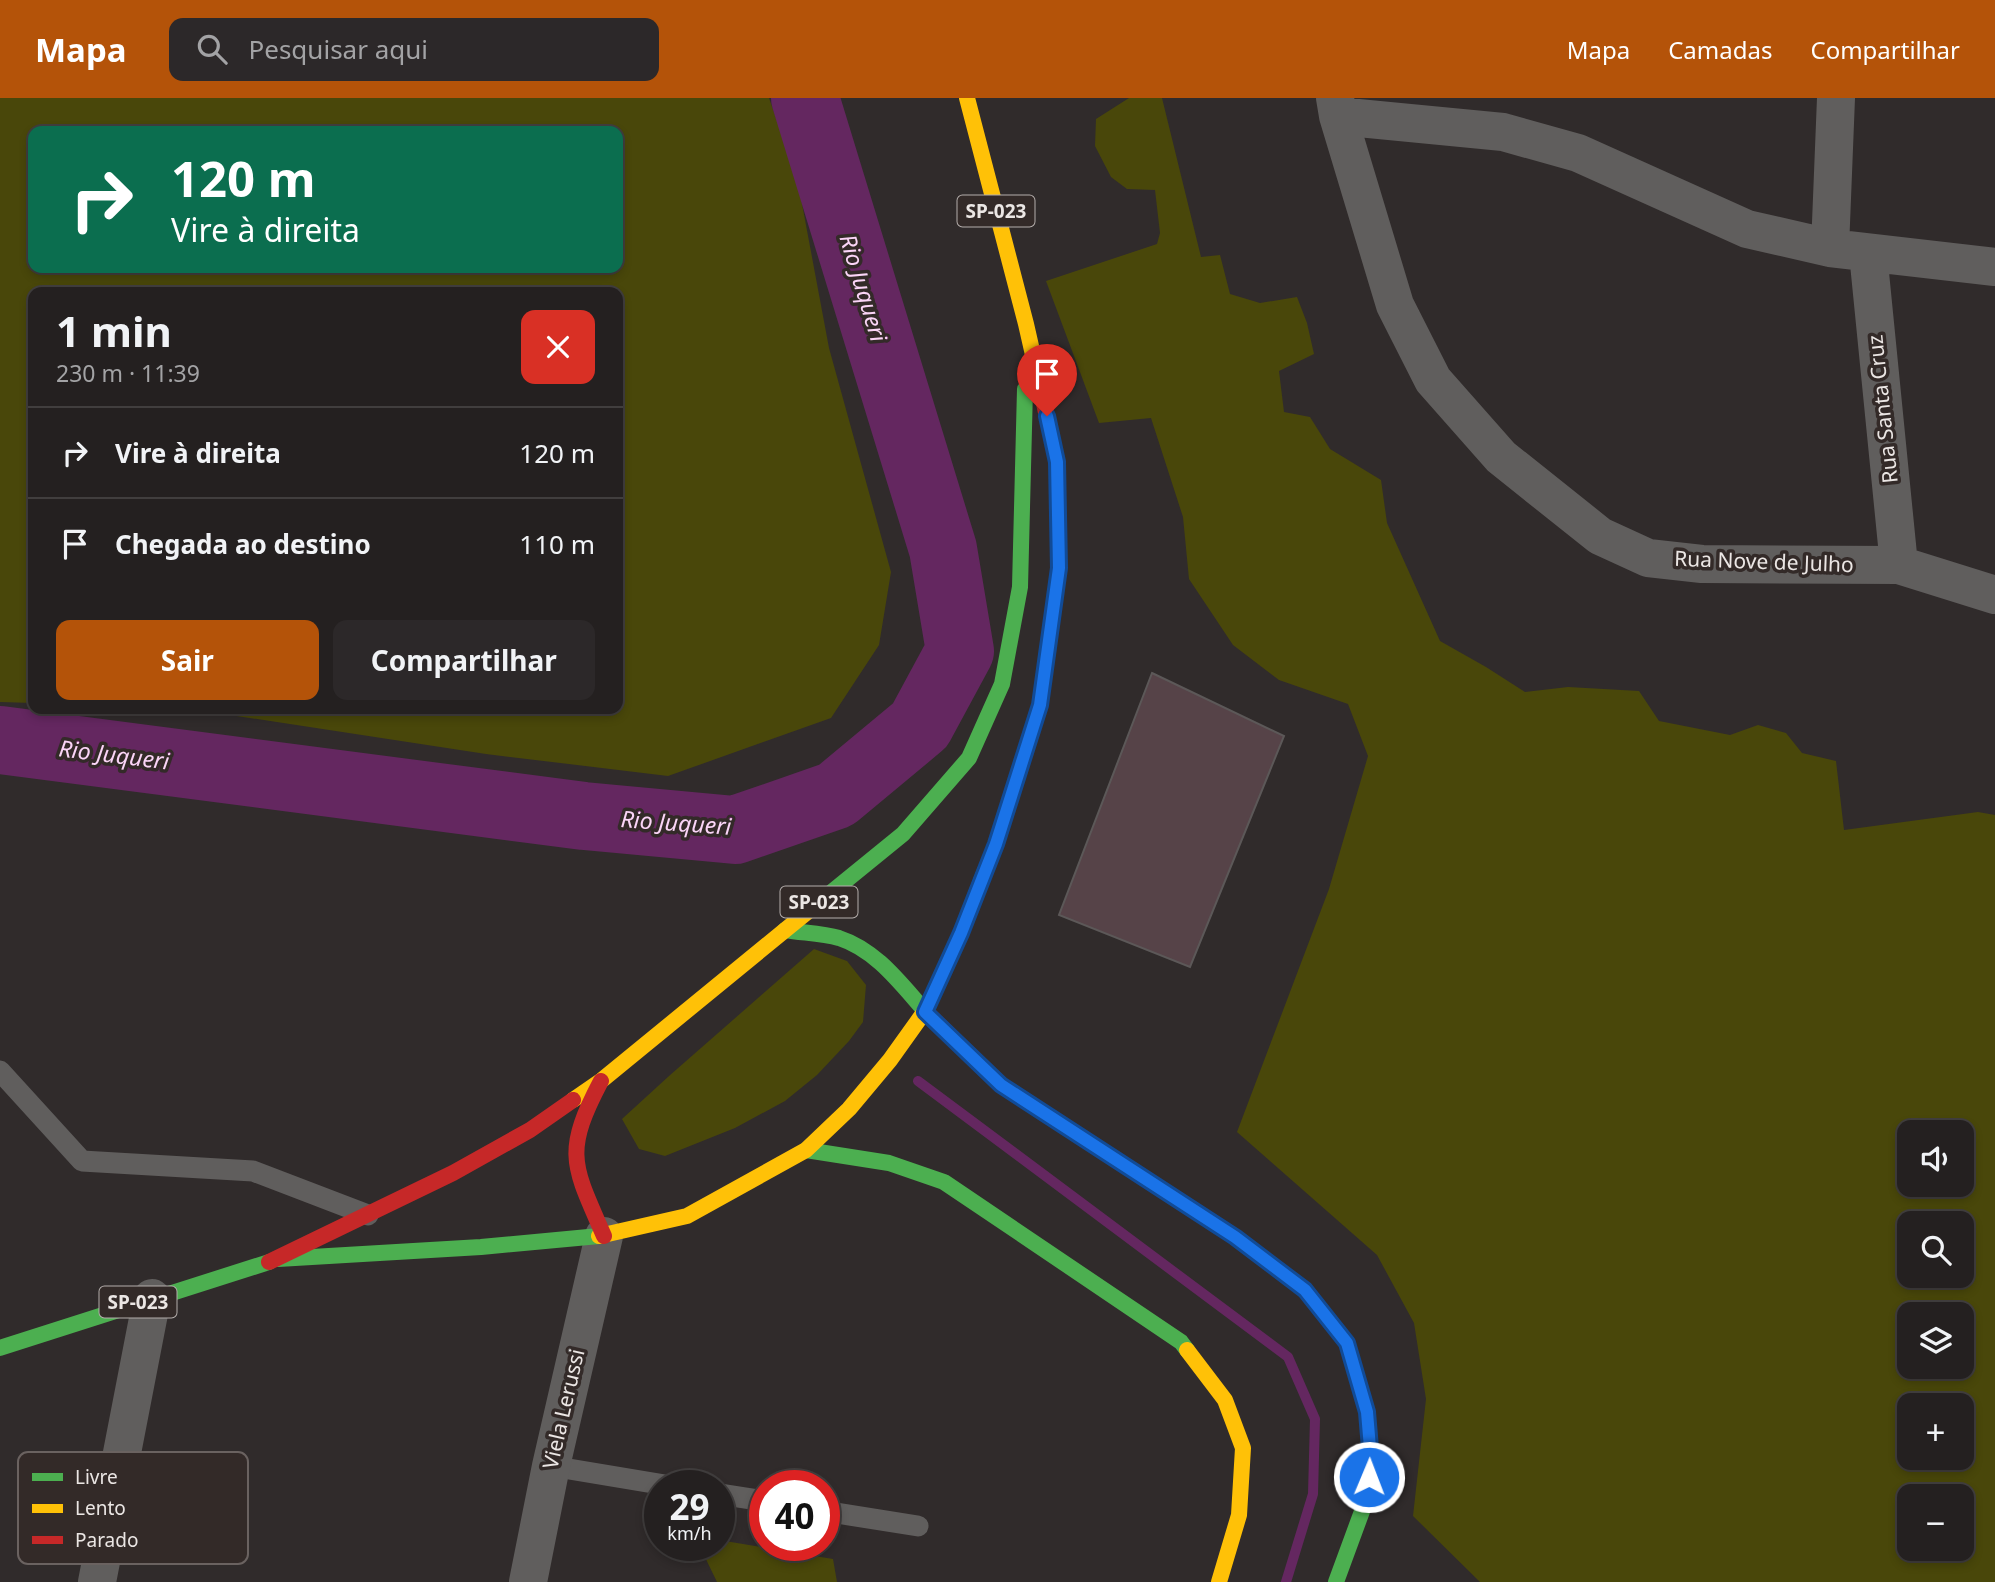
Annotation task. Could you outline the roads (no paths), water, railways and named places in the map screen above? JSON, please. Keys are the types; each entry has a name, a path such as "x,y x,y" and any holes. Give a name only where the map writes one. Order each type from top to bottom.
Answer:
{"main road":[{"name":"SP-023","path":"278,1259 481,1247 604,1236 687,1216 806,1150 849,1109 925,1012 961,933 996,844 1040,705 1059,568 1057,462 1026,324 967,98"},
{"name":"SP-023","path":"0,1349 278,1259 453,1173 530,1130 601,1080 903,834 969,758 1002,684 1020,587 1024,507 1026,324"},
{"name":"SP-023","path":"785,930 840,938 866,951 925,1012"},
{"path":"925,1012 1001,1085 1235,1237 1305,1290 1347,1343 1367,1412 1371,1460 1368,1495 1336,1582"},
{"name":"SP-023","path":"601,1080 583,1118 575,1148 577,1170 604,1236"},
{"path":"806,1150 890,1163 944,1182 1181,1342 1225,1400 1243,1448 1240,1515 1219,1582"}],"street":[{"path":"1830,248 1836,98"},
{"path":"1337,107 1503,132 1578,153 1747,229 1830,248 1995,267"},
{"name":"Rua Nove de Julho","path":"1337,107 1395,305 1433,380 1501,457 1600,536 1648,558 1702,564 1899,565 1995,595"},
{"name":"Rua Santa Cruz","path":"1868,253 1899,565"},
{"name":"Viela Lerussi","path":"528,1582 551,1466 604,1236"},
{"path":"122,1452 152,1298"},
{"path":"97,1582 100,1564"}],"lane":[{"path":"0,1071 82,1161 253,1171 368,1215"},
{"path":"551,1466 644,1482"},
{"path":"840,1514 918,1526"}],"waterway":[{"name":"Rio Juqueri","path":"0,740 584,816 735,830 836,795 920,725 960,651 943,549 805,98"},
{"path":"918,1081 1288,1357 1315,1419 1313,1494 1286,1582"}]}
